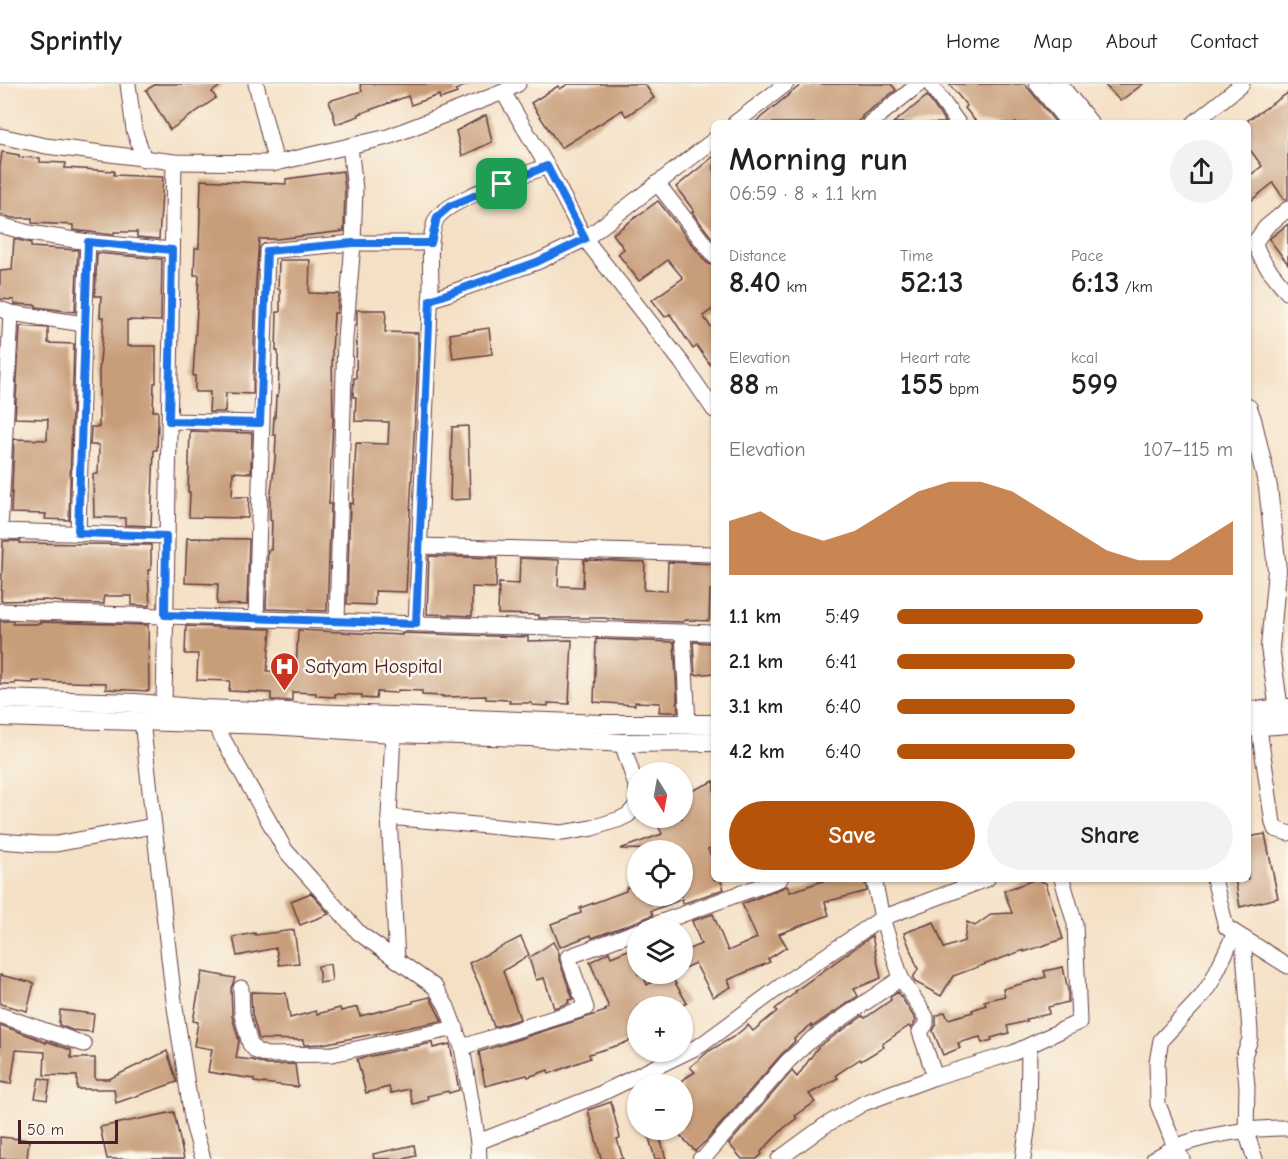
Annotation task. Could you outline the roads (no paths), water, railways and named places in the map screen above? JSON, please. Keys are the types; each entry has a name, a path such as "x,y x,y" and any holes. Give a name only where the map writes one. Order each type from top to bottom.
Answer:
{"street":[{"path":"128,84 134,130 144,159"},
{"path":"256,84 276,163"},
{"path":"0,136 46,146 174,162 276,163 388,137 518,84"},
{"path":"739,120 786,84"},
{"path":"874,120 919,84"},
{"path":"930,84 956,120"},
{"path":"1040,84 1068,120"},
{"path":"1058,84 1087,120"},
{"path":"1198,120 1242,84"},
{"path":"503,92 547,166 585,239 682,363 711,406"},
{"path":"430,300 537,262 585,239 711,142"},
{"path":"338,622 345,338 355,189 350,146"},
{"path":"164,704 174,162"},
{"path":"416,624 431,243 437,217 450,206 547,166"},
{"path":"657,183 711,250"},
{"path":"1288,208 1266,227 1255,243 1258,255 1288,293"},
{"path":"0,225 29,233 88,242 172,250"},
{"path":"78,533 88,242"},
{"path":"255,620 267,251 353,243 431,243"},
{"path":"84,324 5,311 0,531 166,536"},
{"path":"1251,416 1268,487 1277,570 1282,585 1270,647 1283,716 1253,718 1273,823 1275,829 1288,833"},
{"path":"169,421 260,423"},
{"path":"419,546 711,554"},
{"path":"0,611 711,633"},
{"path":"683,632 688,724"},
{"path":"0,699 164,704 204,709 602,724 711,724"},
{"path":"0,717 214,723 622,743 711,742"},
{"path":"142,721 174,1001 193,1124 203,1159"},
{"path":"214,723 285,850 359,933 435,987 456,1028 462,1047 479,1159"},
{"path":"393,733 389,817 397,960"},
{"path":"622,743 628,762"},
{"path":"389,817 562,834 592,828 627,816"},
{"path":"0,841 56,844 153,826"},
{"path":"673,918 772,882"},
{"path":"475,1128 596,1096 701,1045 881,915 978,882"},
{"path":"779,1159 824,1126 864,1102 1029,1046 1079,1022 1075,924 1063,882"},
{"path":"1215,882 1226,927 1288,966"},
{"path":"875,885 881,915 901,978 926,1017 926,1023 920,1032 935,1077"},
{"path":"462,1047 586,1008 568,957 627,935"},
{"path":"1239,935 1250,1032 1250,1040 1244,1056 1247,1086 1246,1132 1255,1159"},
{"path":"1179,1153 1158,1104 1157,1062 1161,1040 1202,996 1239,935"},
{"path":"703,1159 788,1061 812,1039 901,978"},
{"path":"241,988 242,1015 250,1044 256,1051 267,1055 332,1054 456,1028"},
{"path":"0,1015 84,1044"},
{"path":"1023,1159 1028,1124 1029,1046"},
{"path":"1154,1159 1179,1153 1197,1138 1288,1128"}],"place":[{"name":"Satyam Hospital","path":"284,692"}]}
